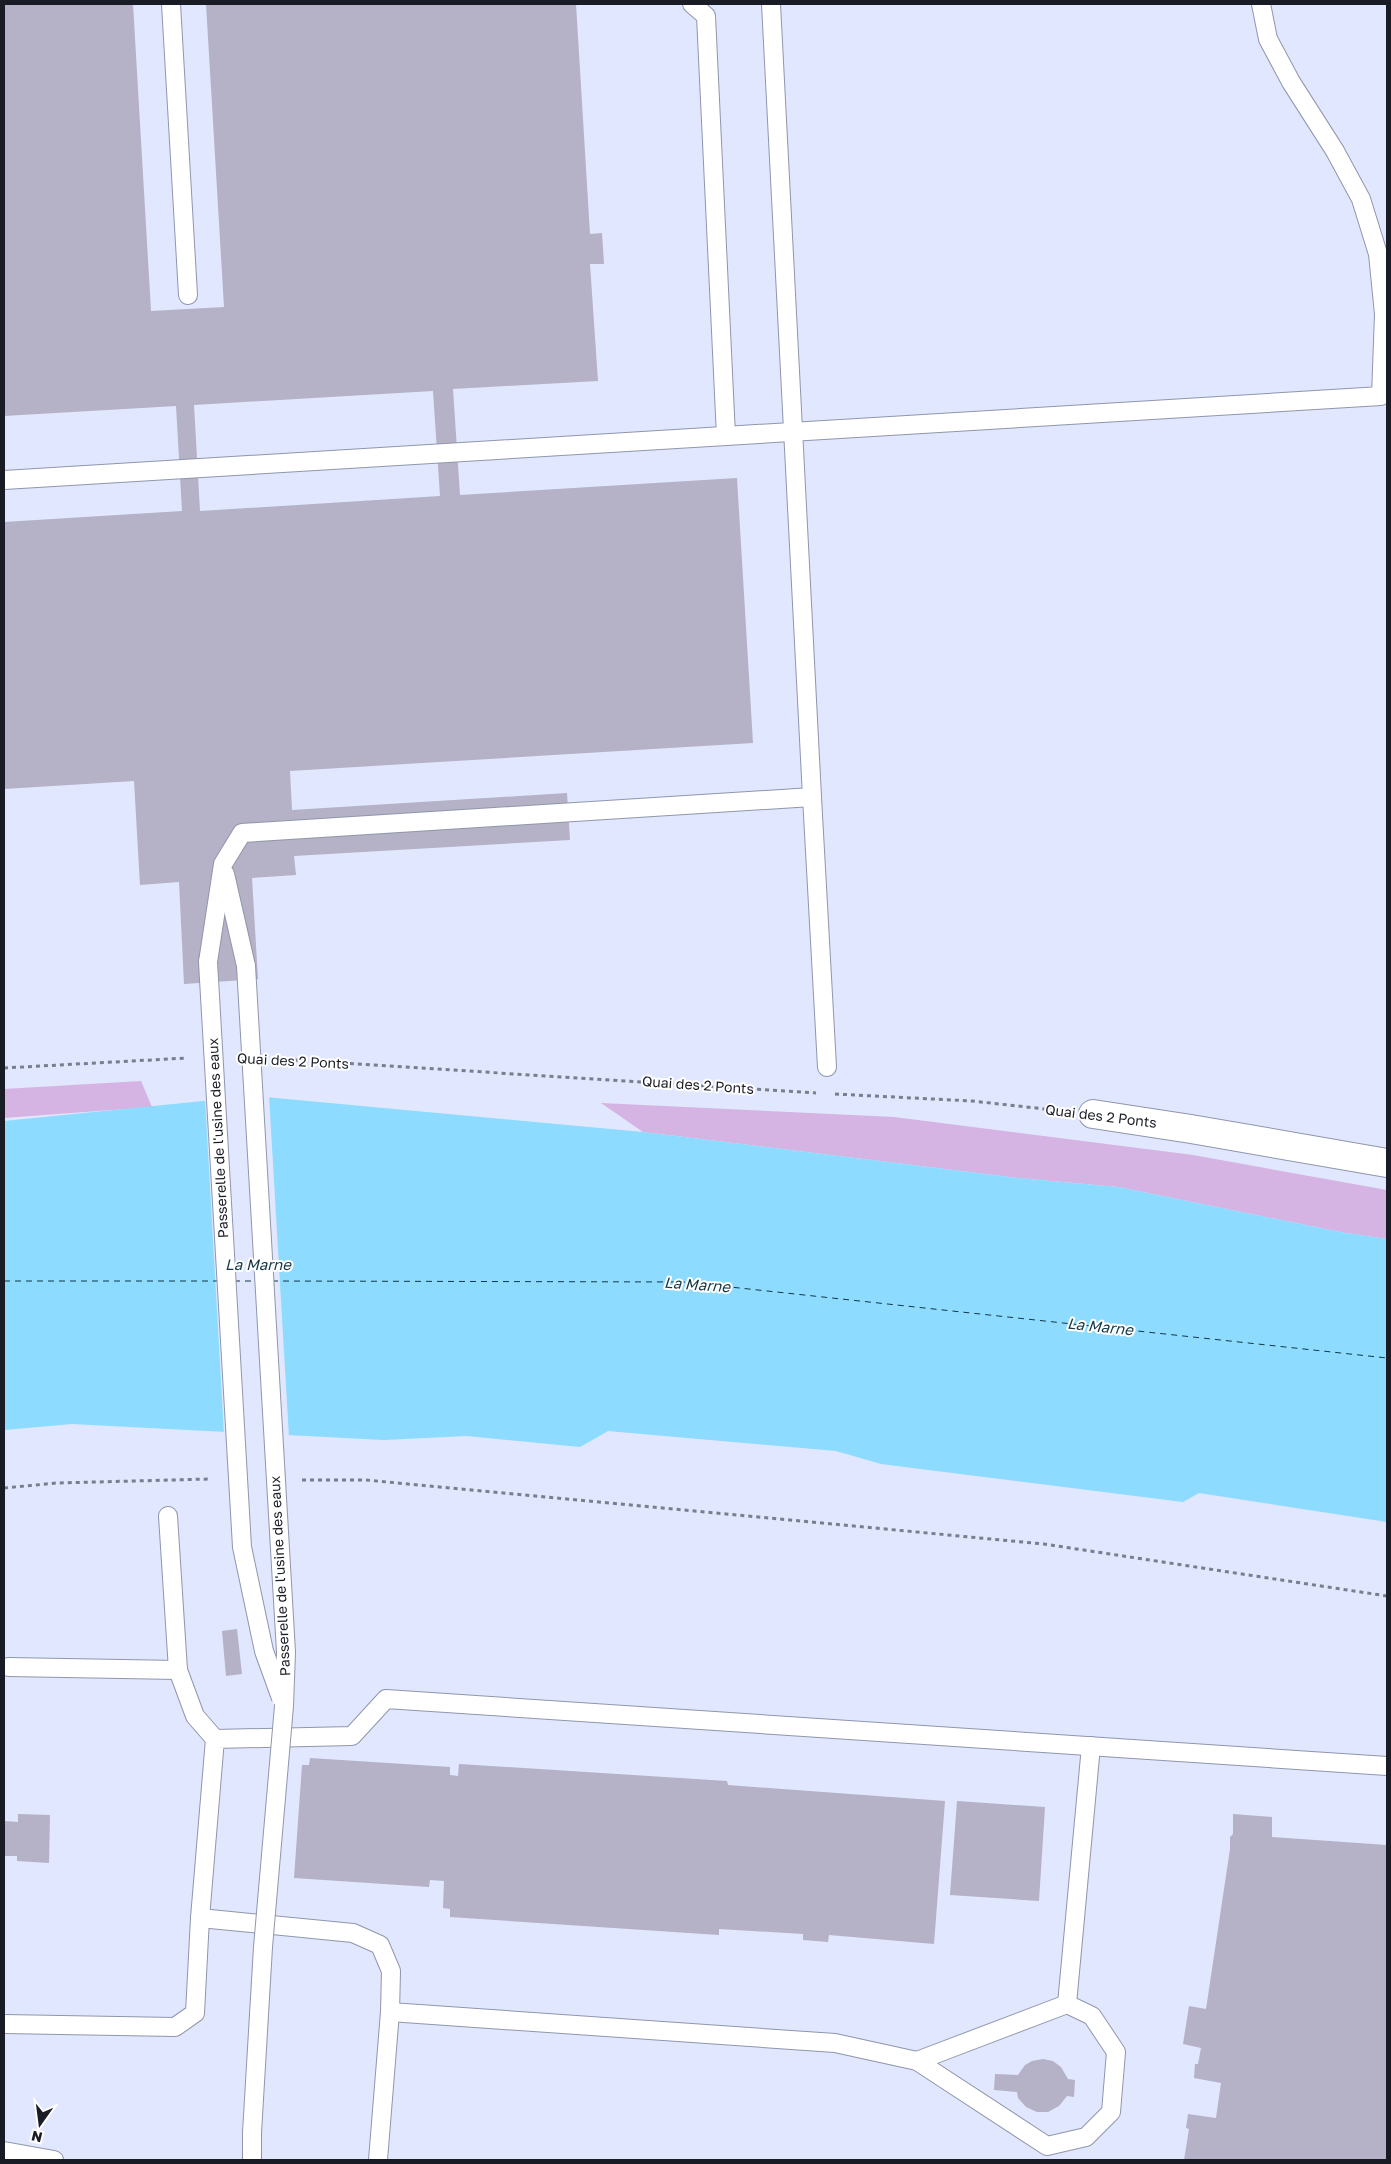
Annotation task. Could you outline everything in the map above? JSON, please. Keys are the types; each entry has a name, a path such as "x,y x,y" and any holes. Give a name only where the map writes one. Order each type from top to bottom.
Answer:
{"street":[{"name":"Quai des 2 Ponts","path":"1093,1114 1191,1129 1387,1164"}],"lane":[{"path":"171,4 188,295"},
{"path":"692,4 706,16 726,436"},
{"path":"771,4 827,1067"},
{"path":"4,480 1384,396 1384,314 1378,254 1362,199 1336,151 1291,82 1268,39 1261,4"},
{"path":"223,864 242,834 812,797"},
{"name":"Passerelle de l'usine des eaux","path":"223,864 208,962 242,1547 264,1651 284,1706"},
{"name":"Passerelle de l'usine des eaux","path":"223,864 246,966 286,1652 284,1706"},
{"path":"4,2024 175,2028 195,2013 200,1918 215,1739 195,1716 178,1670 168,1516"},
{"path":"8,1667 178,1670"},
{"path":"215,1739 352,1736 386,1699 1387,1766"},
{"path":"252,2160 263,1947 284,1706"},
{"path":"1067,2004 1091,1746"},
{"path":"200,1918 353,1933 380,1945 391,1971 390,2012 378,2160"},
{"path":"390,2012 835,2043 917,2061 1046,2153 1086,2137 1112,2112 1116,2052 1092,2016 1067,2004 917,2061"},
{"path":"4,2151 54,2160"}],"path":[{"path":"4,1068 195,1058"},
{"name":"Quai des 2 Ponts","path":"268,1058 822,1093"},
{"name":"Quai des 2 Ponts","path":"831,1094 972,1101 1093,1114"},
{"path":"4,1488 57,1482 213,1479"},
{"path":"299,1480 366,1480 1044,1544 1387,1596"}],"shaded area":[{"path":"141,1081 152,1107 4,1118 4,1089"},
{"path":"601,1103 894,1117 1193,1155 1387,1190 1387,1239 1340,1232 1118,1187 1018,1178 643,1132"}],"water":[{"name":"La Marne","path":"253,1096 643,1132 1018,1178 1118,1187 1340,1232 1387,1239 1387,1522 1199,1493 1183,1502 881,1464 836,1451 608,1431 580,1447 467,1436 384,1440 72,1424 4,1430 4,1121"}],"pier":[{"path":"253,1094 269,1095 289,1437 224,1434 205,1099"}],"building":[{"path":"4,4 133,4 151,311 224,307 206,4 576,4 590,234 602,233 604,264 590,264 598,381 453,389 460,495 737,478 753,743 290,771 292,810 567,793 570,840 294,856 296,875 252,878 258,979 184,984 179,882 140,885 134,781 4,789 4,522 182,511 176,406 4,416","holes":["433,391 440,496 200,511 194,405"]},
{"path":"237,1629 242,1674 226,1676 222,1631"},
{"path":"310,1758 450,1767 450,1775 458,1776 459,1764 727,1781 728,1785 945,1801 934,1944 829,1935 828,1942 803,1940 803,1934 719,1929 719,1935 450,1917 450,1909 443,1908 444,1881 430,1880 429,1887 294,1878 302,1765 309,1765"},
{"path":"957,1801 1045,1807 1039,1901 950,1895"},
{"path":"18,1814 50,1815 49,1863 17,1861 17,1856 4,1856 4,1821 18,1822"},
{"path":"1233,1814 1272,1817 1272,1837 1387,1845 1387,2160 1184,2160 1189,2129 1186,2128 1188,2114 1216,2118 1221,2083 1194,2078 1195,2064 1198,2064 1201,2048 1183,2044 1189,2006 1206,2009 1230,1849 1230,1837 1233,1834"},
{"path":"1043,2059 1053,2061 1061,2067 1068,2079 1075,2080 1074,2097 1067,2096 1059,2106 1048,2112 1037,2112 1026,2107 1018,2098 1017,2092 994,2090 995,2074 1018,2075 1025,2065 1032,2061"}],"ferry route":[{"path":"4,1281 218,1281"},
{"path":"234,1281 255,1281"},
{"path":"272,1281 684,1282 1387,1358"}]}
